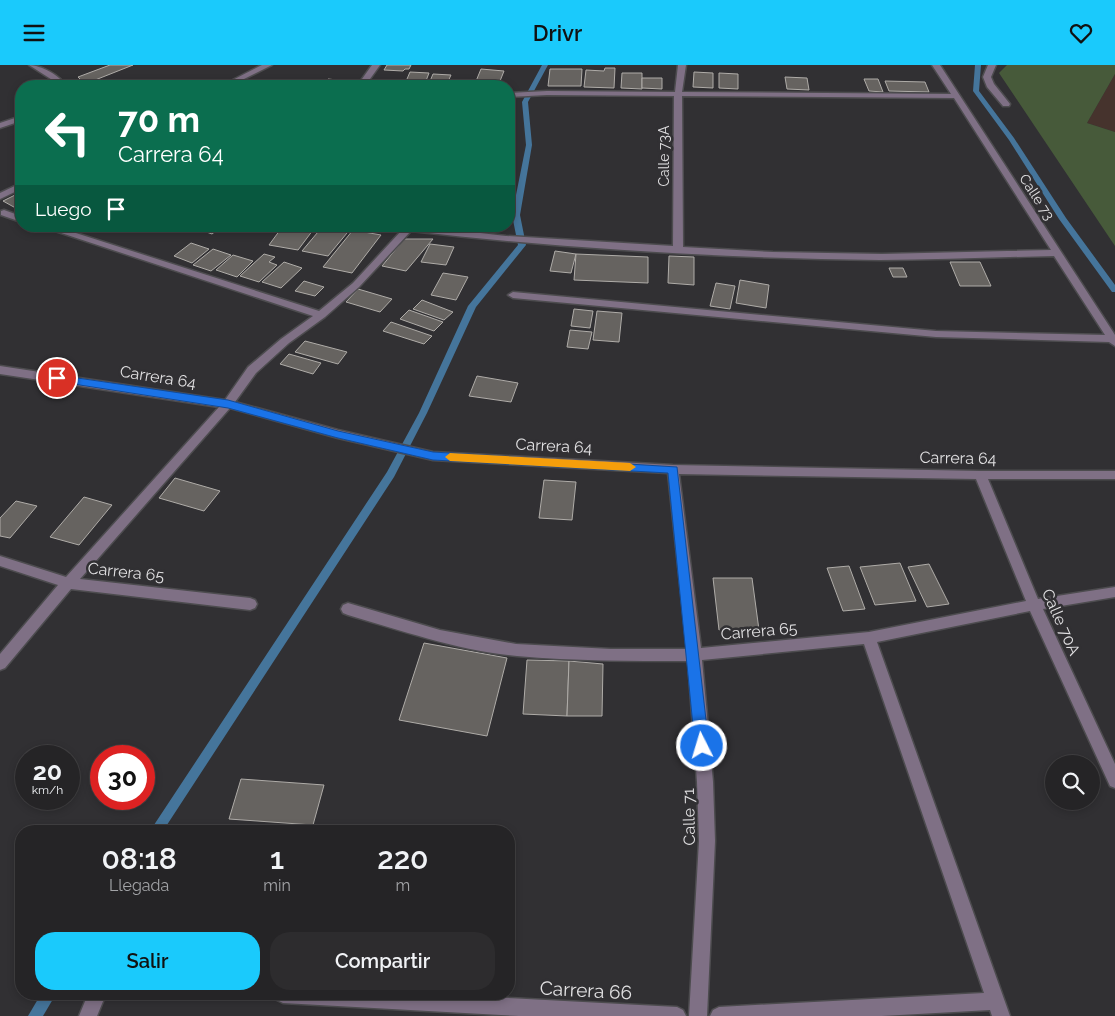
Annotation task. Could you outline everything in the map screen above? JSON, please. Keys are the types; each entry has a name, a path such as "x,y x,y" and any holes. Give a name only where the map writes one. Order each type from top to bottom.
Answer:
{"street":[{"path":"33,65 57,80"},
{"path":"237,80 268,65"},
{"path":"365,80 376,65"},
{"name":"Calle 73A","path":"678,248 678,94 682,65"},
{"name":"Calle 73","path":"936,65 1114,341"},
{"path":"992,65 987,77 990,85 1006,104"},
{"path":"515,95 547,93 956,95"},
{"path":"0,126 15,120"},
{"path":"0,196 15,189"},
{"path":"4,213 15,217"},
{"path":"63,232 321,315"},
{"path":"0,664 68,583 228,404 252,370 285,341 321,315 356,285 405,232"},
{"path":"437,232 506,239 773,255 882,257 1057,253"},
{"path":"513,295 936,334 1114,341"},
{"name":"Carrera 64","path":"0,370 228,404 338,435 433,456 673,469 980,475 1115,475"},
{"name":"Calle 71","path":"673,469 694,655 705,782 707,878 698,1016"},
{"name":"Calle 70A","path":"980,475 1034,605 1115,781"},
{"name":"Carrera 65","path":"0,561 68,583 250,604"},
{"name":"Carrera 65","path":"348,609 440,636 516,650 611,655 694,655 869,638 1034,605 1115,592"},
{"path":"719,1016 999,1009 869,638"},
{"path":"88,1016 95,1000"},
{"name":"Carrera 66","path":"390,1000 677,1016"}],"shaded area":[{"path":"1115,74 1115,132 1087,123"}],"green space":[{"path":"1007,65 1115,65 1115,74 1087,123 1115,132 1115,246 999,73"}],"building":[{"path":"110,65 133,65 95,80 81,80 78,77"},
{"path":"387,65 411,65 409,69 403,71 384,70"},
{"path":"605,68 615,68 614,88 584,87 586,70 604,71"},
{"path":"481,69 504,71 500,80 476,80"},
{"path":"550,69 582,69 581,86 548,86"},
{"path":"410,72 429,73 426,80 407,80"},
{"path":"694,72 713,73 713,88 693,87"},
{"path":"622,73 642,73 642,89 621,88"},
{"path":"719,73 738,74 738,89 719,88"},
{"path":"433,74 451,75 449,80 430,80"},
{"path":"785,77 807,78 809,90 787,89"},
{"path":"642,78 662,78 662,89 642,88"},
{"path":"864,79 878,79 883,92 869,91"},
{"path":"885,81 925,82 929,92 889,91"},
{"path":"15,195 15,208 3,201"},
{"path":"279,232 312,232 298,250 269,245"},
{"path":"318,232 348,232 328,256 302,251"},
{"path":"351,232 381,235 352,273 323,267"},
{"path":"404,239 433,239 406,271 382,266"},
{"path":"191,243 209,249 192,263 174,256"},
{"path":"430,244 454,247 446,265 421,262"},
{"path":"213,249 231,255 211,271 193,265"},
{"path":"555,251 576,254 571,273 550,271"},
{"path":"264,254 275,257 269,262 277,265 259,282 240,276"},
{"path":"576,254 648,257 648,283 574,280"},
{"path":"233,255 253,261 237,277 216,270"},
{"path":"669,256 694,257 694,285 668,283"},
{"path":"284,262 302,268 281,288 262,282"},
{"path":"950,262 980,262 991,286 960,286"},
{"path":"889,268 903,268 907,277 893,277"},
{"path":"443,273 468,277 456,300 431,295"},
{"path":"740,280 769,285 766,308 736,303"},
{"path":"304,281 324,287 315,296 295,291"},
{"path":"716,283 735,286 730,309 710,306"},
{"path":"358,289 392,299 380,312 346,302"},
{"path":"422,300 453,312 444,320 413,309"},
{"path":"574,309 593,311 590,328 571,326"},
{"path":"409,310 443,322 434,331 400,319"},
{"path":"597,311 622,313 619,342 593,340"},
{"path":"391,322 432,336 424,344 383,331"},
{"path":"570,330 592,332 588,349 567,347"},
{"path":"305,341 347,352 338,364 295,352"},
{"path":"289,354 321,363 313,374 280,364"},
{"path":"477,376 518,383 511,402 469,396"},
{"path":"175,478 220,491 204,511 159,498"},
{"path":"544,480 576,482 572,520 539,518"},
{"path":"84,497 112,505 79,545 50,537"},
{"path":"16,501 37,506 10,538 0,536 0,518"},
{"path":"900,563 916,601 875,605 860,567"},
{"path":"929,564 949,604 927,607 908,567"},
{"path":"849,566 865,609 843,611 827,568"},
{"path":"713,578 752,578 759,630 719,630"},
{"path":"424,643 507,658 487,736 399,720"},
{"path":"527,660 569,661 567,716 523,714"},
{"path":"569,661 603,664 602,716 567,716"},
{"path":"241,779 324,785 313,825 229,819"}],"waterway":[{"path":"160,825 391,474 423,413 472,306 522,245 516,215 529,145 525,102 545,65"},
{"path":"978,65 976,91 1012,139 1063,219 1115,290"},
{"path":"35,1016 45,1000"}],"slow traffic":[{"path":"450,457 630,467"}],"route":[{"path":"57,378 228,404 338,435 433,456 673,469 694,655 702,746"}]}
